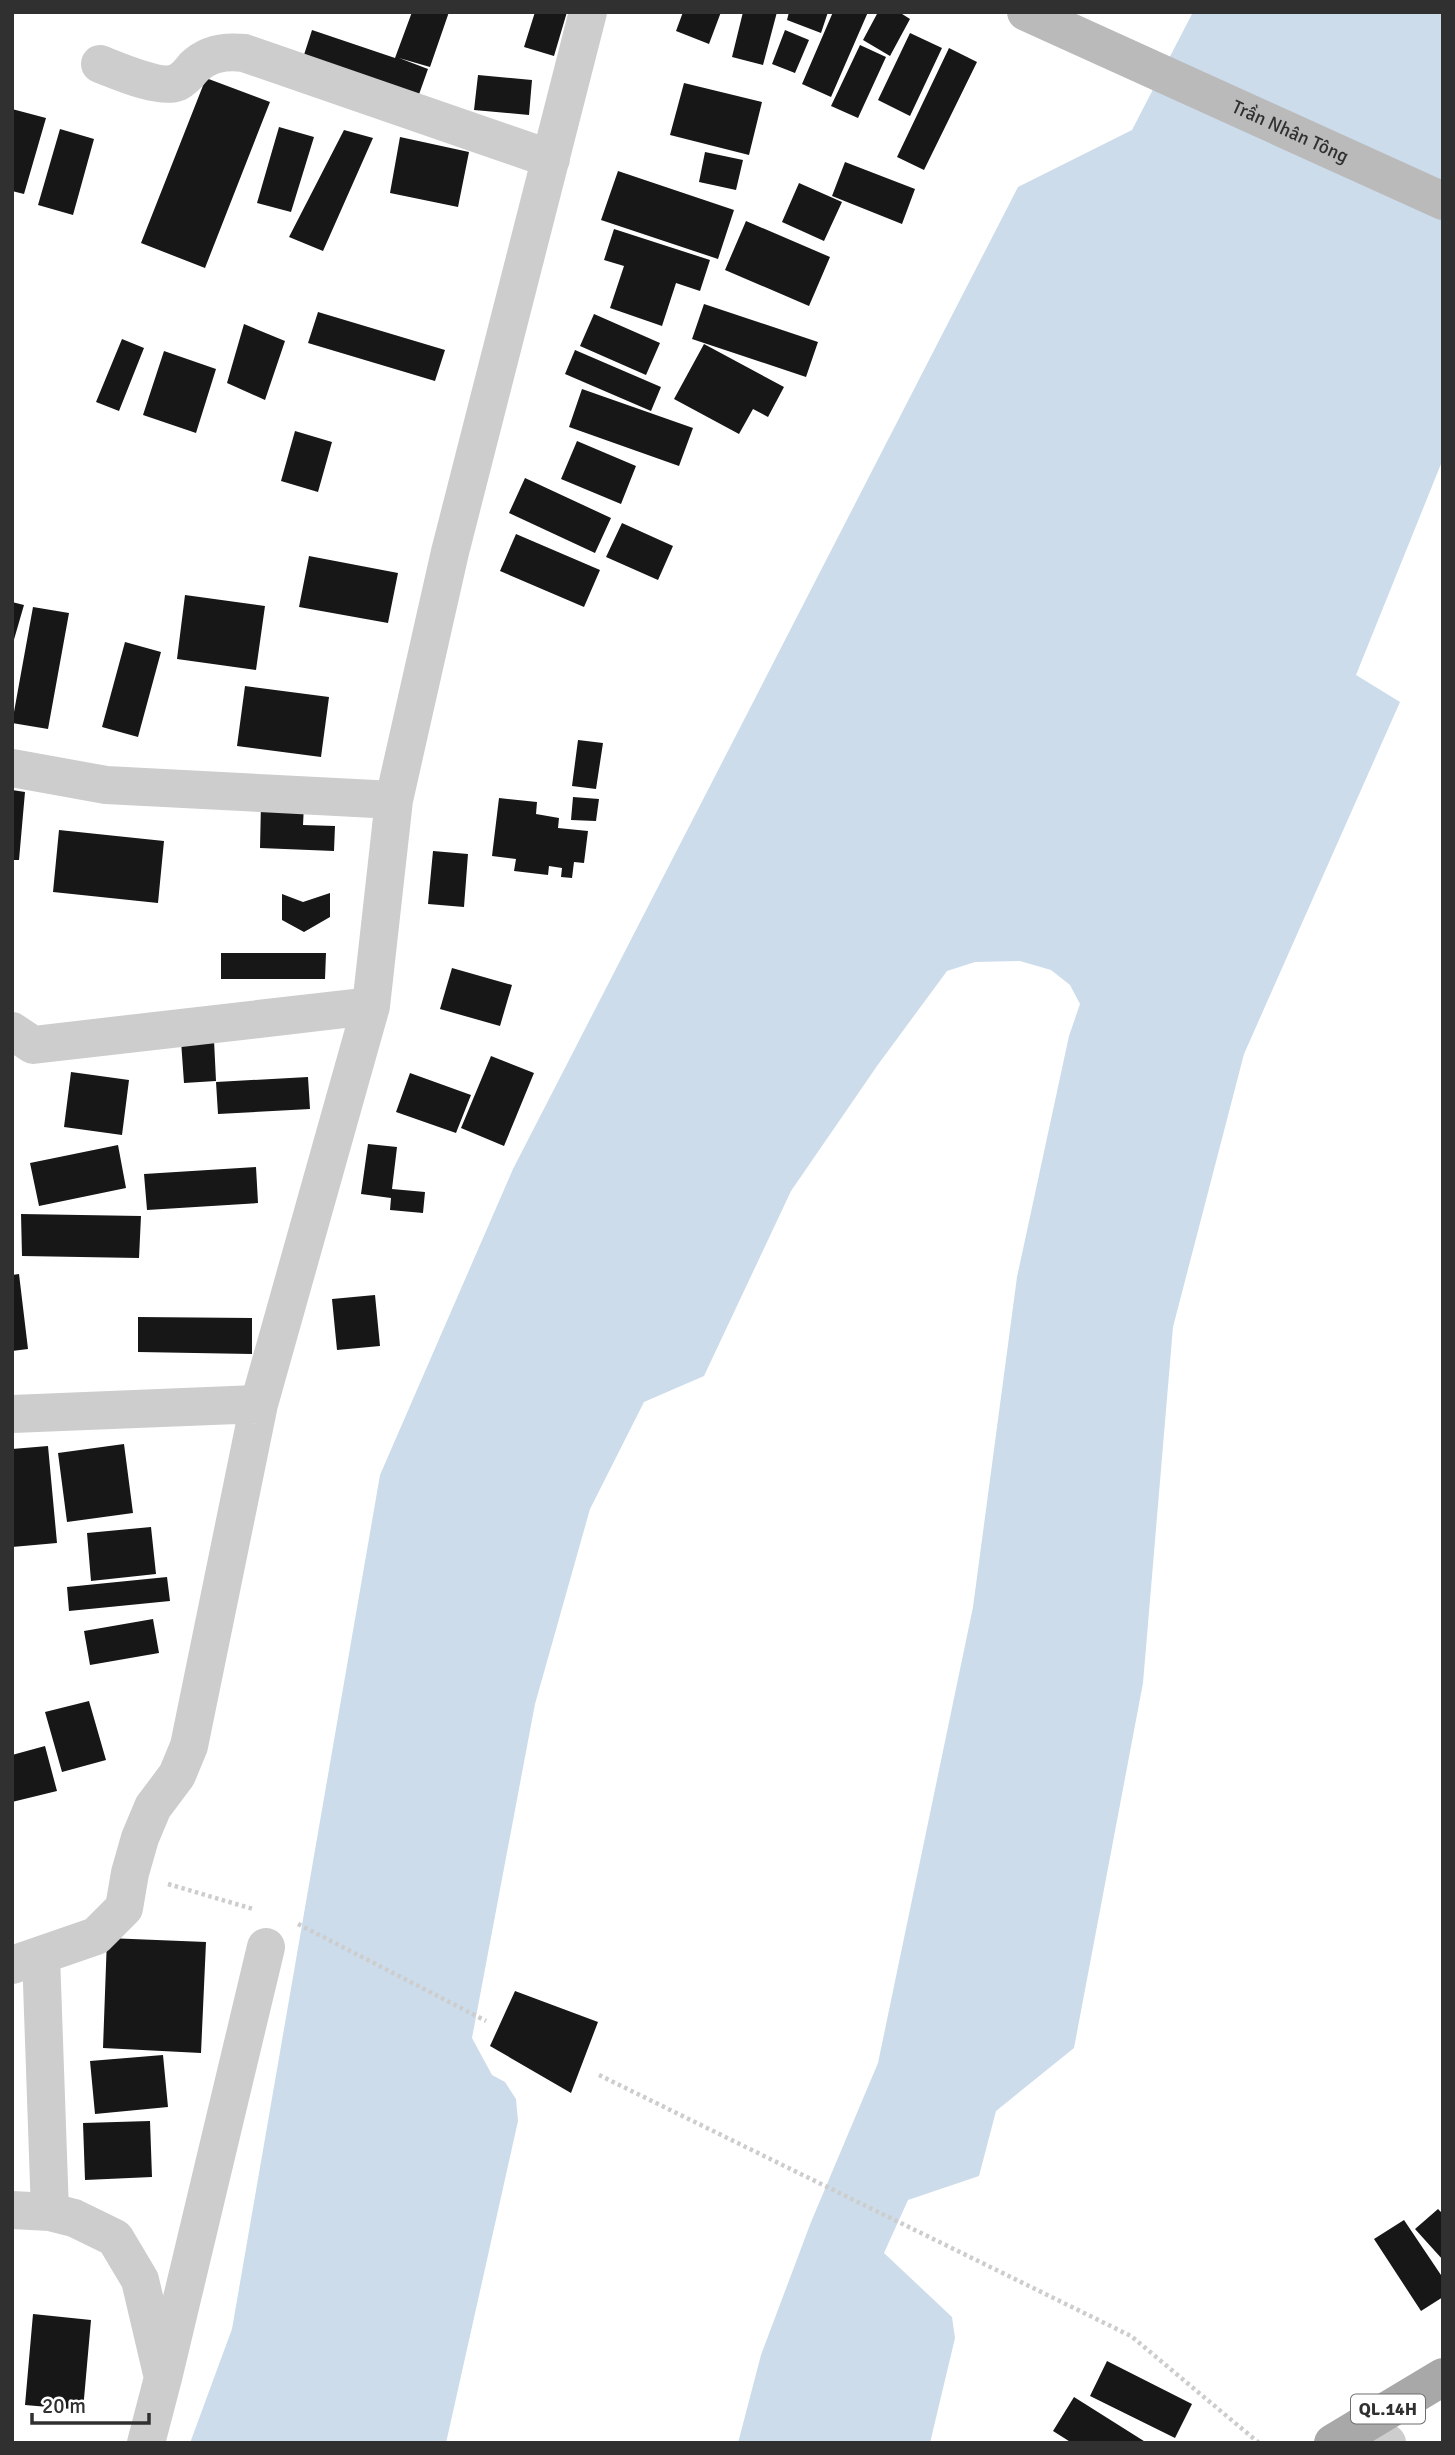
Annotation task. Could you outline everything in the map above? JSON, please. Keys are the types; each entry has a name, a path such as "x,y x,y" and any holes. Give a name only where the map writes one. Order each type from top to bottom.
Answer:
{"main road":[{"name":"QL.14H","path":"1360,2437 1443,2377"}],"street":[{"path":"50,2212 26,1960 96,1936 124,1908 130,1873 153,1807 177,1775 189,1746 259,1404 371,1006 394,800 450,552 588,12"},
{"name":"Trần Nhân Tông","path":"1026,12 1443,201"},
{"path":"100,64 153,82 170,84 178,82 201,60 211,55 244,53 551,159"},
{"path":"12,768 106,785 394,800"},
{"path":"12,1031 33,1045 371,1006"},
{"path":"12,1414 259,1404"},
{"path":"146,2443 273,1926"},
{"path":"12,2210 50,2212 74,2218 115,2238 140,2280 163,2378"}],"path":[{"path":"130,1873 273,1926 486,2021"},
{"path":"599,2075 1131,2336 1259,2443"}],"water":[{"path":"1193,12 1443,12 1443,459 1356,675 1400,702 1244,1054 1173,1327 1143,1683 1074,2048 996,2111 979,2176 908,2200 884,2253 952,2317 955,2338 930,2443 738,2443 761,2355 811,2222 878,2063 973,1607 1017,1277 1069,1036 1080,1004 1070,985 1051,970 1020,961 975,962 947,971 877,1066 791,1191 704,1376 644,1402 590,1509 535,1704 472,2038 492,2075 505,2082 516,2099 518,2121 446,2443 190,2443 232,2329 380,1475 513,1169 1018,187 1132,130"}],"building":[{"path":"412,12 449,12 430,67 399,58 428,69 417,100 302,61 312,30 395,58"},
{"path":"535,12 567,12 554,56 524,47"},
{"path":"683,12 721,12 709,44 676,31"},
{"path":"743,12 777,12 763,65 732,57"},
{"path":"789,12 828,12 821,33 787,20"},
{"path":"833,12 868,12 831,97 802,84"},
{"path":"878,12 899,12 910,19 890,56 863,40"},
{"path":"785,30 809,40 795,73 772,64"},
{"path":"910,33 942,48 910,116 878,100"},
{"path":"860,45 886,57 858,118 831,106"},
{"path":"949,48 977,62 924,170 897,157"},
{"path":"478,75 532,80 529,115 474,110"},
{"path":"206,78 270,102 205,268 141,243"},
{"path":"684,83 762,102 749,155 670,135"},
{"path":"12,109 46,118 24,194 12,191"},
{"path":"279,127 314,137 291,212 257,203"},
{"path":"60,129 94,139 73,215 38,205"},
{"path":"344,130 373,138 323,251 289,237"},
{"path":"400,137 469,152 458,207 390,193"},
{"path":"705,152 743,160 736,190 699,182"},
{"path":"845,162 915,189 902,224 832,196"},
{"path":"618,171 734,210 718,259 601,220"},
{"path":"799,183 842,202 824,241 782,222"},
{"path":"746,221 830,257 809,306 725,270"},
{"path":"614,229 710,260 700,291 676,283 662,326 610,308 624,266 604,260"},
{"path":"704,304 818,342 806,377 692,339"},
{"path":"318,312 445,350 435,381 308,343"},
{"path":"594,314 660,343 646,375 580,346"},
{"path":"244,324 285,341 265,400 227,383"},
{"path":"122,339 144,348 119,411 96,402"},
{"path":"704,344 784,387 768,417 753,409 739,434 674,399"},
{"path":"575,350 661,387 651,411 565,374"},
{"path":"164,351 216,369 196,433 143,415"},
{"path":"582,389 693,428 679,466 569,427"},
{"path":"295,431 332,442 318,492 281,481"},
{"path":"577,441 636,466 621,504 561,479"},
{"path":"525,478 611,518 595,553 509,513"},
{"path":"622,523 673,546 658,580 606,557"},
{"path":"516,534 600,570 584,607 500,571"},
{"path":"309,556 398,573 388,623 299,607"},
{"path":"185,595 265,606 256,670 177,659"},
{"path":"12,602 24,605 13,643 12,643"},
{"path":"33,607 69,613 48,729 12,723"},
{"path":"125,642 161,652 138,737 102,727"},
{"path":"245,686 329,697 321,757 237,746"},
{"path":"578,740 603,743 596,789 572,786"},
{"path":"12,790 25,792 19,860 12,860"},
{"path":"573,797 599,799 596,821 571,820"},
{"path":"499,798 537,802 536,814 559,818 558,828 588,831 584,863 574,862 572,878 561,877 562,868 549,866 548,875 514,871 516,859 492,856"},
{"path":"261,803 304,805 303,825 335,826 334,851 260,848"},
{"path":"59,830 164,841 158,903 53,892"},
{"path":"433,851 468,854 464,907 428,904"},
{"path":"330,893 330,917 304,932 282,920 282,894 303,902"},
{"path":"221,953 326,953 325,979 221,979"},
{"path":"452,968 512,985 500,1026 440,1009"},
{"path":"214,1040 216,1081 184,1083 181,1041"},
{"path":"491,1056 534,1073 504,1146 461,1128"},
{"path":"71,1072 129,1080 122,1135 64,1127"},
{"path":"410,1073 471,1095 456,1133 396,1112"},
{"path":"308,1077 310,1109 218,1114 216,1082"},
{"path":"368,1144 397,1147 392,1189 425,1192 423,1213 390,1210 391,1198 361,1194"},
{"path":"118,1145 126,1188 39,1206 30,1163"},
{"path":"256,1167 258,1203 147,1210 144,1174"},
{"path":"21,1214 141,1216 139,1258 22,1256"},
{"path":"19,1274 28,1349 12,1351 12,1275"},
{"path":"375,1295 380,1346 337,1350 332,1299"},
{"path":"138,1317 252,1318 252,1354 138,1352"},
{"path":"124,1444 133,1513 67,1522 58,1453"},
{"path":"48,1446 57,1543 12,1547 12,1449"},
{"path":"151,1527 156,1574 91,1581 87,1533"},
{"path":"167,1577 170,1601 69,1611 67,1587"},
{"path":"153,1619 159,1653 90,1665 84,1631"},
{"path":"89,1701 106,1760 62,1772 45,1712"},
{"path":"45,1746 57,1791 12,1802 12,1755"},
{"path":"107,1938 206,1942 201,2053 103,2048"},
{"path":"515,1991 598,2022 571,2093 490,2046"},
{"path":"163,2055 168,2107 95,2114 90,2061"},
{"path":"150,2121 152,2177 85,2180 83,2123"},
{"path":"1438,2209 1443,2214 1443,2260 1415,2229"},
{"path":"1404,2220 1443,2278 1443,2297 1421,2311 1374,2239"},
{"path":"33,2314 91,2320 83,2410 25,2405"},
{"path":"1107,2361 1192,2404 1175,2438 1090,2396"},
{"path":"1074,2397 1147,2443 1072,2443 1053,2431"}]}
